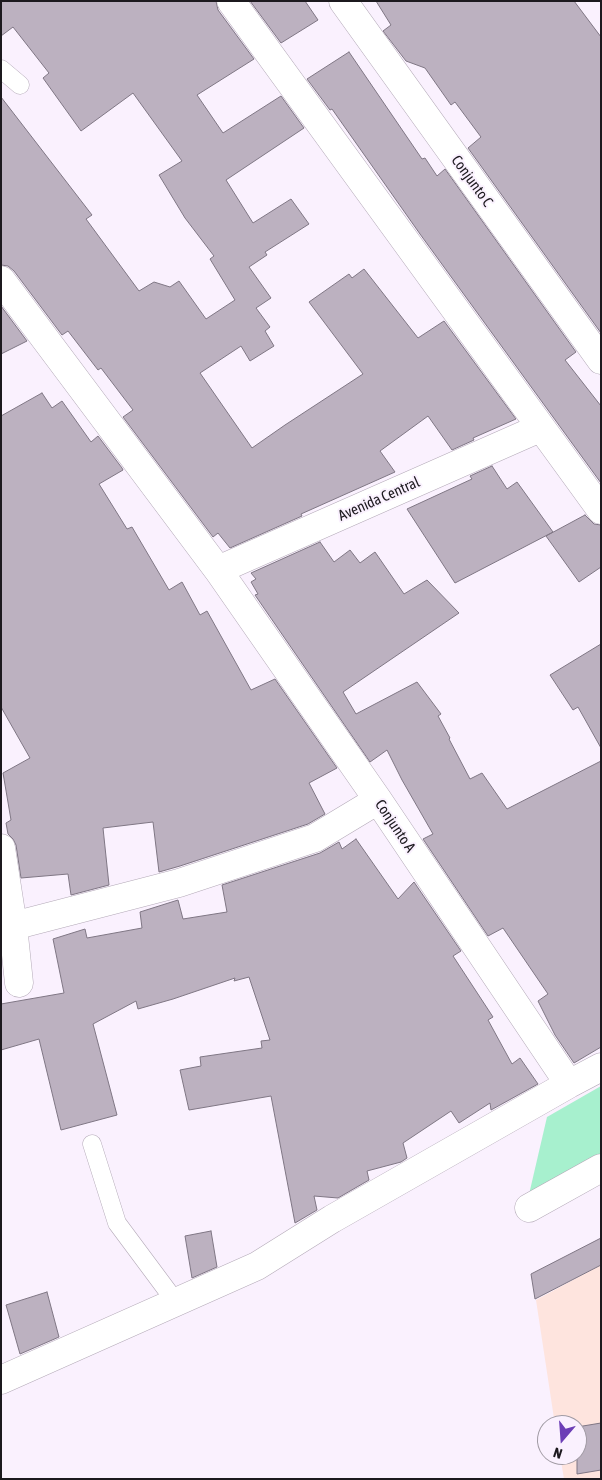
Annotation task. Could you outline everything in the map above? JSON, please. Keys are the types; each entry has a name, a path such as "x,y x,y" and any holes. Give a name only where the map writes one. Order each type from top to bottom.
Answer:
{"street":[{"path":"231,1 601,510"},
{"name":"Conjunto C","path":"343,1 601,360"},
{"name":"Conjunto A","path":"1,280 218,570 378,800 569,1084"},
{"name":"Avenida Central","path":"218,570 540,428"},
{"path":"13,926 179,883 315,838 378,800"},
{"path":"1,848 13,926 19,983"},
{"path":"1,1380 174,1301 257,1266 332,1219 601,1067"},
{"path":"530,1208 601,1168"}],"lane":[{"path":"1,69 20,85"},
{"path":"92,1144 117,1223 174,1301"}],"shaded area":[{"path":"601,1265 601,1479 564,1479 562,1465 587,1465 587,1415 553,1415 536,1300"}],"green space":[{"path":"601,1086 601,1170 524,1216 547,1117"}],"building":[{"path":"1,1 216,1 218,10 254,59 197,95 223,133 281,96 304,128 226,180 253,223 291,199 309,224 265,252 267,255 249,267 271,298 256,308 270,327 265,331 274,346 250,361 241,346 200,373 252,448 363,374 309,302 349,274 352,278 364,269 418,338 444,321 516,419 473,438 474,440 452,450 428,416 380,451 395,472 230,548 218,533 213,537 123,417 133,410 101,368 98,370 68,331 62,335 14,271 8,266 1,265 1,97 92,215 86,219 139,291 154,282 170,287 179,281 206,319 235,300 210,259 214,256 185,218 159,175 182,161 133,93 81,131 43,78 49,73 13,27 1,36"},
{"path":"250,1 305,1 318,20 281,43"},
{"path":"376,1 574,1 601,37 601,333 468,148 481,137 455,102 451,105 425,68 406,61 383,31 391,25"},
{"path":"349,52 422,159 425,158 437,176 445,169 576,352 565,360 601,406 601,483 420,234 332,109 330,110 307,79"},
{"path":"1,306 27,341 1,354"},
{"path":"42,393 52,408 62,401 91,442 98,436 122,468 123,470 99,484 127,529 132,527 169,590 182,582 200,615 207,611 251,690 275,679 337,768 309,783 325,814 308,824 159,872 153,822 103,828 109,885 71,895 68,874 21,878 16,845 8,834 6,823 11,820 3,773 30,758 1,707 1,416"},
{"path":"492,466 507,489 517,482 553,532 455,583 407,509 472,479 470,476"},
{"path":"585,515 594,524 601,525 601,567 579,582 546,536"},
{"path":"320,542 334,562 350,550 360,563 375,552 404,594 427,580 459,613 343,692 356,714 417,682 441,714 438,716 470,779 482,773 507,809 601,761 601,1047 574,1063 555,1035 538,1001 548,994 503,928 488,936 423,839 433,834 387,750 370,762 255,595 258,594 251,582 256,579 251,573"},
{"path":"601,644 601,748 578,707 573,710 550,675"},
{"path":"356,839 398,899 414,882 461,951 453,956 493,1017 488,1020 512,1064 520,1058 538,1084 491,1110 490,1103 459,1123 451,1111 403,1143 407,1158 401,1162 367,1171 369,1180 338,1198 314,1196 317,1210 295,1223 271,1096 189,1110 180,1070 201,1066 200,1057 262,1048 261,1041 270,1040 249,977 234,981 235,978 138,1009 136,1001 93,1024 117,1115 61,1130 39,1039 1,1050 1,1004 64,993 53,939 85,929 87,938 142,928 140,912 178,900 183,919 227,912 222,885 320,853 339,842 342,849"},
{"path":"211,1231 217,1267 192,1278 185,1236"},
{"path":"601,1238 601,1265 535,1299 531,1274"},
{"path":"47,1292 59,1337 20,1354 6,1305"},
{"path":"601,1423 601,1470 577,1474 577,1465 587,1465 587,1425"}]}
